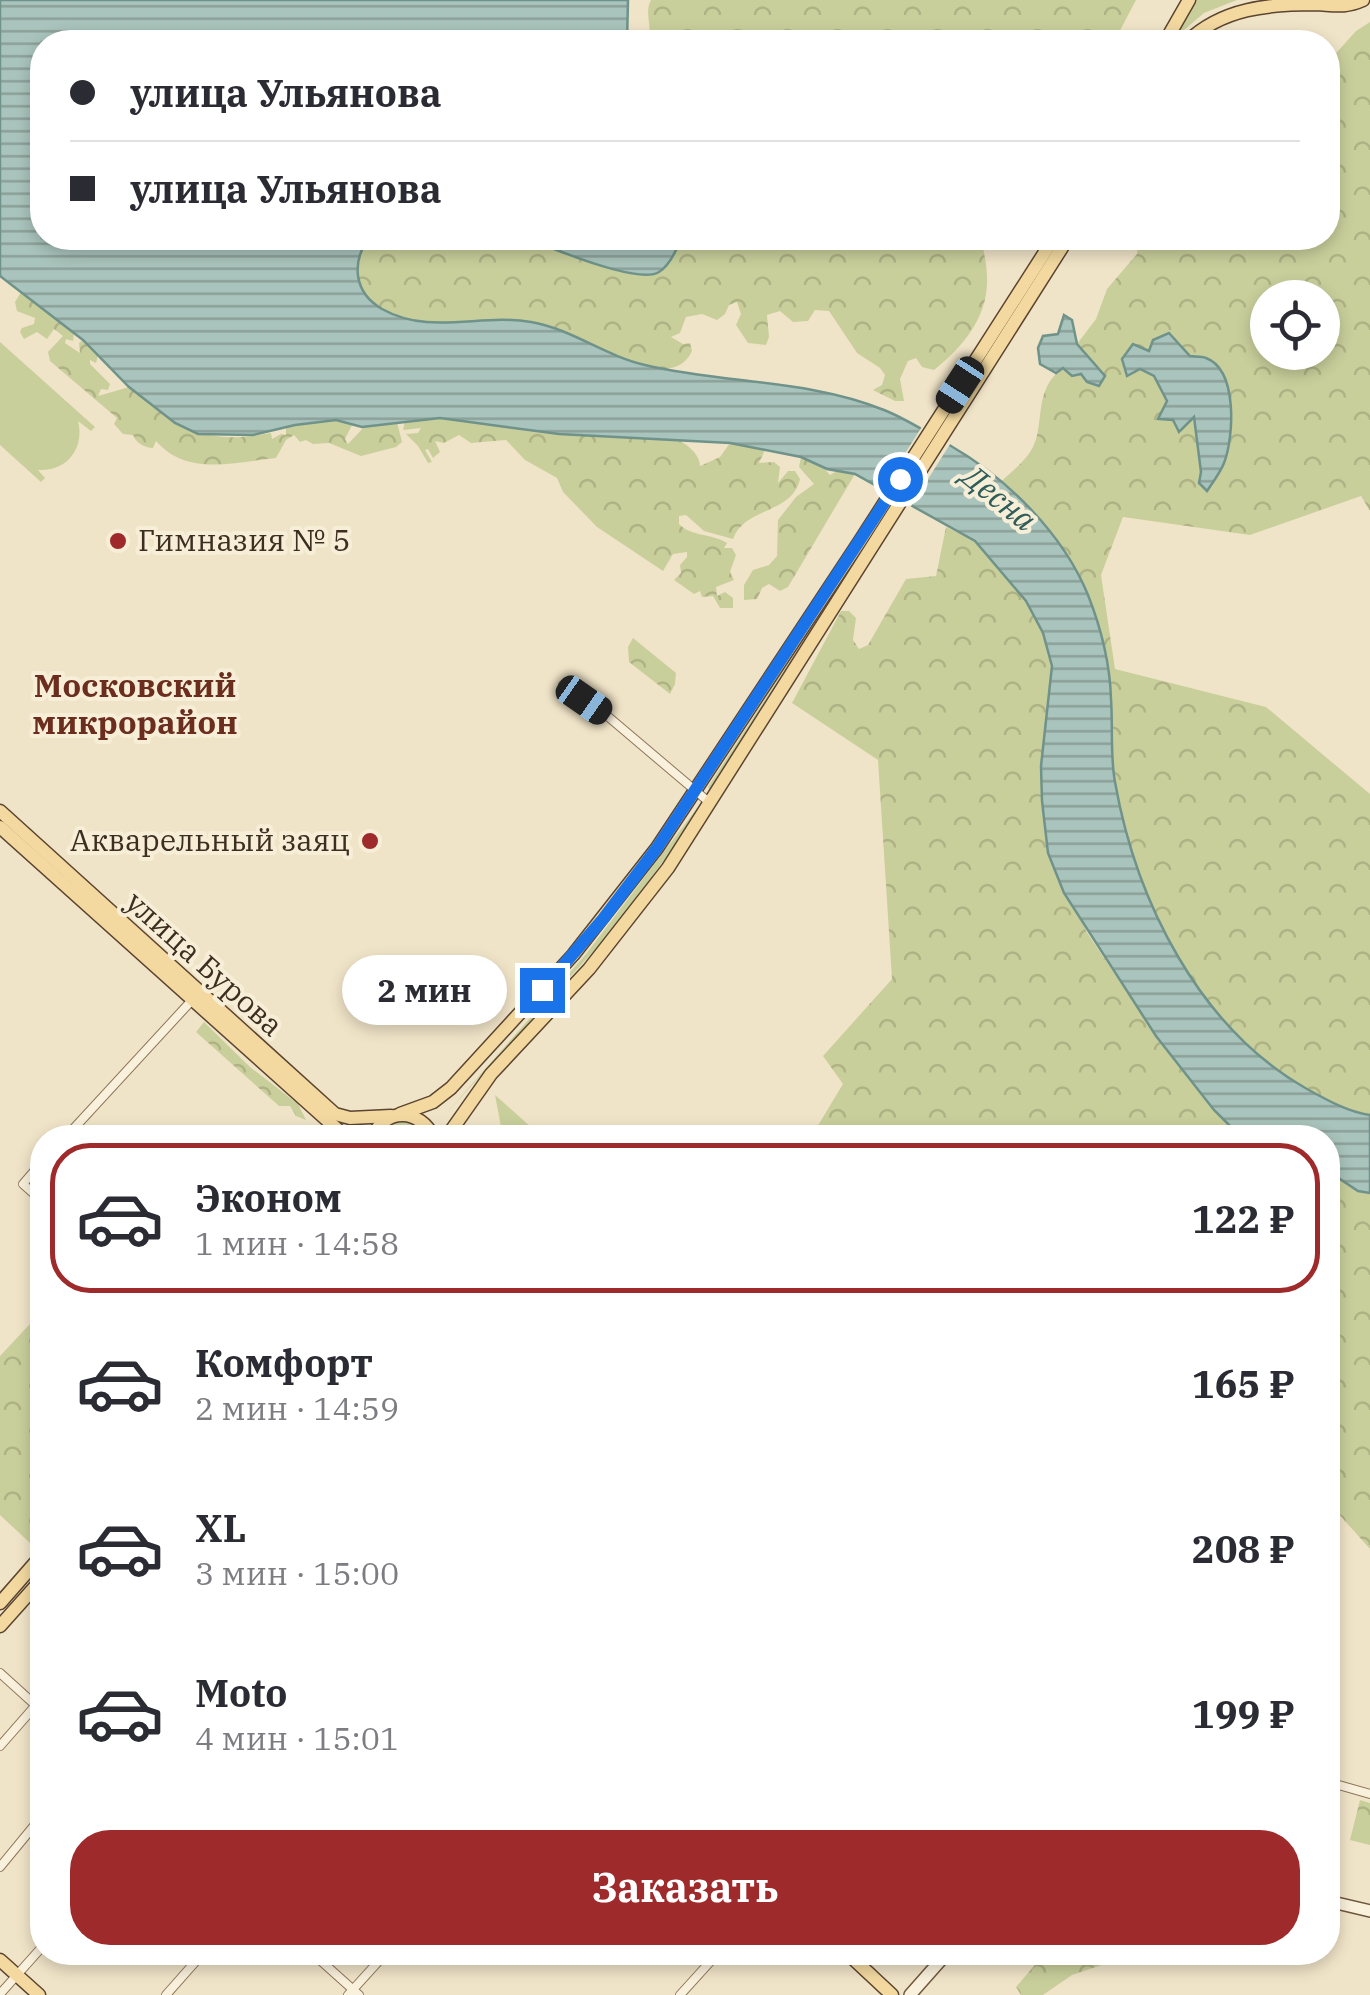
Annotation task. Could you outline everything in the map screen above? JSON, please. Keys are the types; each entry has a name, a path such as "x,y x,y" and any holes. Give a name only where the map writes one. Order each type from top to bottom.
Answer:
{"main road":[{"path":"1172,30 1189,0"},
{"path":"1205,30 1223,17 1270,6 1316,2 1348,6 1363,0"},
{"path":"1045,263 1050,250"},
{"path":"455,1125 491,1074 618,934 668,868 866,545 1057,250"},
{"path":"380,1125 395,1115 433,1102 451,1088 566,963 635,879 866,545"},
{"name":"улица Бурова","path":"0,811 332,1125"},
{"name":"улица Бурова","path":"0,828 335,1114 350,1118 395,1115"},
{"path":"395,1115 421,1119 425,1125"},
{"path":"0,1602 30,1569"},
{"path":"0,1626 30,1592"},
{"path":"0,1960 39,1995"},
{"path":"860,1965 892,1995"}],"street":[{"path":"563,685 604,714 710,803"},
{"path":"77,1125 195,996"},
{"path":"0,1673 30,1700"},
{"path":"0,1746 30,1717"},
{"path":"1340,1785 1370,1794"},
{"path":"0,1867 30,1831"},
{"path":"1340,1904 1370,1912"},
{"path":"0,1994 30,1961"},
{"path":"166,1995 193,1965"},
{"path":"325,1965 353,1993 376,1965"},
{"path":"680,1995 707,1965"},
{"path":"910,1995 937,1965"}],"green space":[{"path":"651,0 1136,0 1120,30 649,30"},
{"path":"1193,0 1237,0 1204,13 1180,30"},
{"path":"1370,22 1370,511 1361,496 1250,535 1123,517 1101,575 1115,669 1266,707 1370,794 1370,1115 1330,1101 1269,1063 1205,997 1179,958 1157,916 1125,828 1113,772 1109,673 1093,608 1061,548 1001,482 1033,447 1043,396 1054,376 1063,368 1105,376 1077,344 1096,319 1107,289 1138,250 1340,250 1340,49","holes":["1177,340 1190,356 1208,359 1207,491 1199,483 1194,416 1179,432 1173,420 1159,419 1167,401 1154,375 1140,369 1149,351"]},
{"path":"984,250 987,272 984,305 972,330 934,370 922,367 916,358 908,361 900,379 904,401 895,401 873,390 882,385 885,375 857,353 829,311 815,310 808,321 793,322 780,311 767,315 766,345 748,343 736,325 741,314 737,302 729,305 717,320 702,314 686,317 680,333 671,337 683,344 690,343 692,351 681,364 665,369 624,359 548,327 451,326 401,318 365,294 358,280 361,251"},
{"path":"21,292 74,333 73,341 66,339 65,343 80,353 79,343 83,340 98,355 96,363 90,360 90,364 110,384 98,396 129,387 179,422 209,435 246,437 271,433 272,439 286,435 286,428 293,426 337,421 352,425 345,439 348,444 365,426 397,422 402,442 361,456 329,443 300,442 294,435 286,440 276,458 212,465 182,459 156,441 153,448 144,446 133,435 123,434 114,424 117,418 50,361 48,352 63,336 54,329 47,339 37,332 24,339 22,328 34,324 35,318 17,311 15,302"},
{"path":"0,342 95,427 91,431 78,421 79,440 72,456 57,467 38,470 45,478 41,482 0,445"},
{"path":"440,418 559,434 676,439 692,450 700,466 720,457 730,443 765,450 759,463 774,462 780,467 778,483 788,471 795,471 800,479 788,499 747,521 733,539 704,531 686,515 679,516 679,524 684,528 727,543 724,548 732,548 736,555 730,572 734,580 716,587 717,596 725,592 733,598 733,608 720,608 713,596 702,597 700,591 694,594 674,580 681,573 680,565 687,552 673,554 663,571 597,527 563,492 557,478 525,460 506,440 471,443 459,435 444,443 435,441 440,452 433,458 425,450 432,462 428,463 406,434 418,433 421,428 403,430 405,421"},
{"path":"801,457 821,465 830,475 839,470 855,474 788,587 780,591 769,584 757,599 744,600 744,585 753,570 769,565 777,556 778,520 796,497 814,484 799,467"},
{"path":"946,527 975,541 1026,601 1043,633 1052,666 1041,766 1042,801 1086,931 1156,1036 1229,1125 818,1125 843,1084 823,1056 892,979 878,760 792,703 841,611 849,611 856,618 853,640 859,649 868,645 906,579 936,576"},
{"path":"816,621 713,789 710,790 708,787"},
{"path":"633,638 676,673 670,694 629,662 628,647"},
{"path":"698,807 610,933 444,1116 586,954"},
{"path":"204,1022 250,1067 298,1104 306,1120 296,1116 290,1106 279,1106 196,1032"},
{"path":"495,1095 529,1125 501,1125"},
{"path":"1340,1179 1358,1191 1370,1193 1370,1549 1340,1515"},
{"path":"30,1324 30,1543 0,1515 0,1356"},
{"path":"1360,1800 1370,1803 1370,1845 1350,1840"},
{"path":"1034,1965 1102,1965 1072,1975 1043,1995 1021,1995 1016,1987"}],"water":[{"name":"Десна","path":"0,0 628,0 627,30 30,30 30,250 362,250 358,276 365,294 382,309 400,317 437,323 531,322 645,365 796,387 855,400 893,414 972,459 1032,510 1064,551 1088,595 1109,673 1113,772 1125,827 1139,872 1178,957 1234,1032 1269,1063 1330,1101 1370,1115 1370,1193 1358,1191 1340,1179 1340,1125 1229,1125 1156,1036 1064,893 1048,853 1042,801 1041,766 1052,666 1043,633 1026,601 975,541 855,474 827,469 801,457 730,443 559,434 440,418 362,427 336,420 253,435 198,434 175,423 129,387 83,340 0,276"},
{"path":"558,250 676,250 667,265 648,275 594,264"},
{"path":"1064,315 1072,320 1077,344 1105,376 1099,386 1087,382 1081,374 1072,376 1063,368 1056,373 1040,364 1038,348 1043,336 1058,334"},
{"path":"1169,333 1190,356 1206,358 1216,365 1228,390 1231,422 1227,452 1207,491 1199,483 1194,417 1179,432 1173,420 1158,419 1167,401 1154,376 1140,369 1127,376 1122,359 1133,344 1149,351 1153,340"}],"pier":[{"path":"923,425 952,441 908,511 880,493"}],"place":[{"name":"Гимназия № 5","path":"118,541"},
{"name":"Акварельный заяц","path":"370,841"}],"district":[{"name":"Московский микрорайон","path":"135,704"}],"route":[{"path":"542,990 657,848 900,479"}]}
